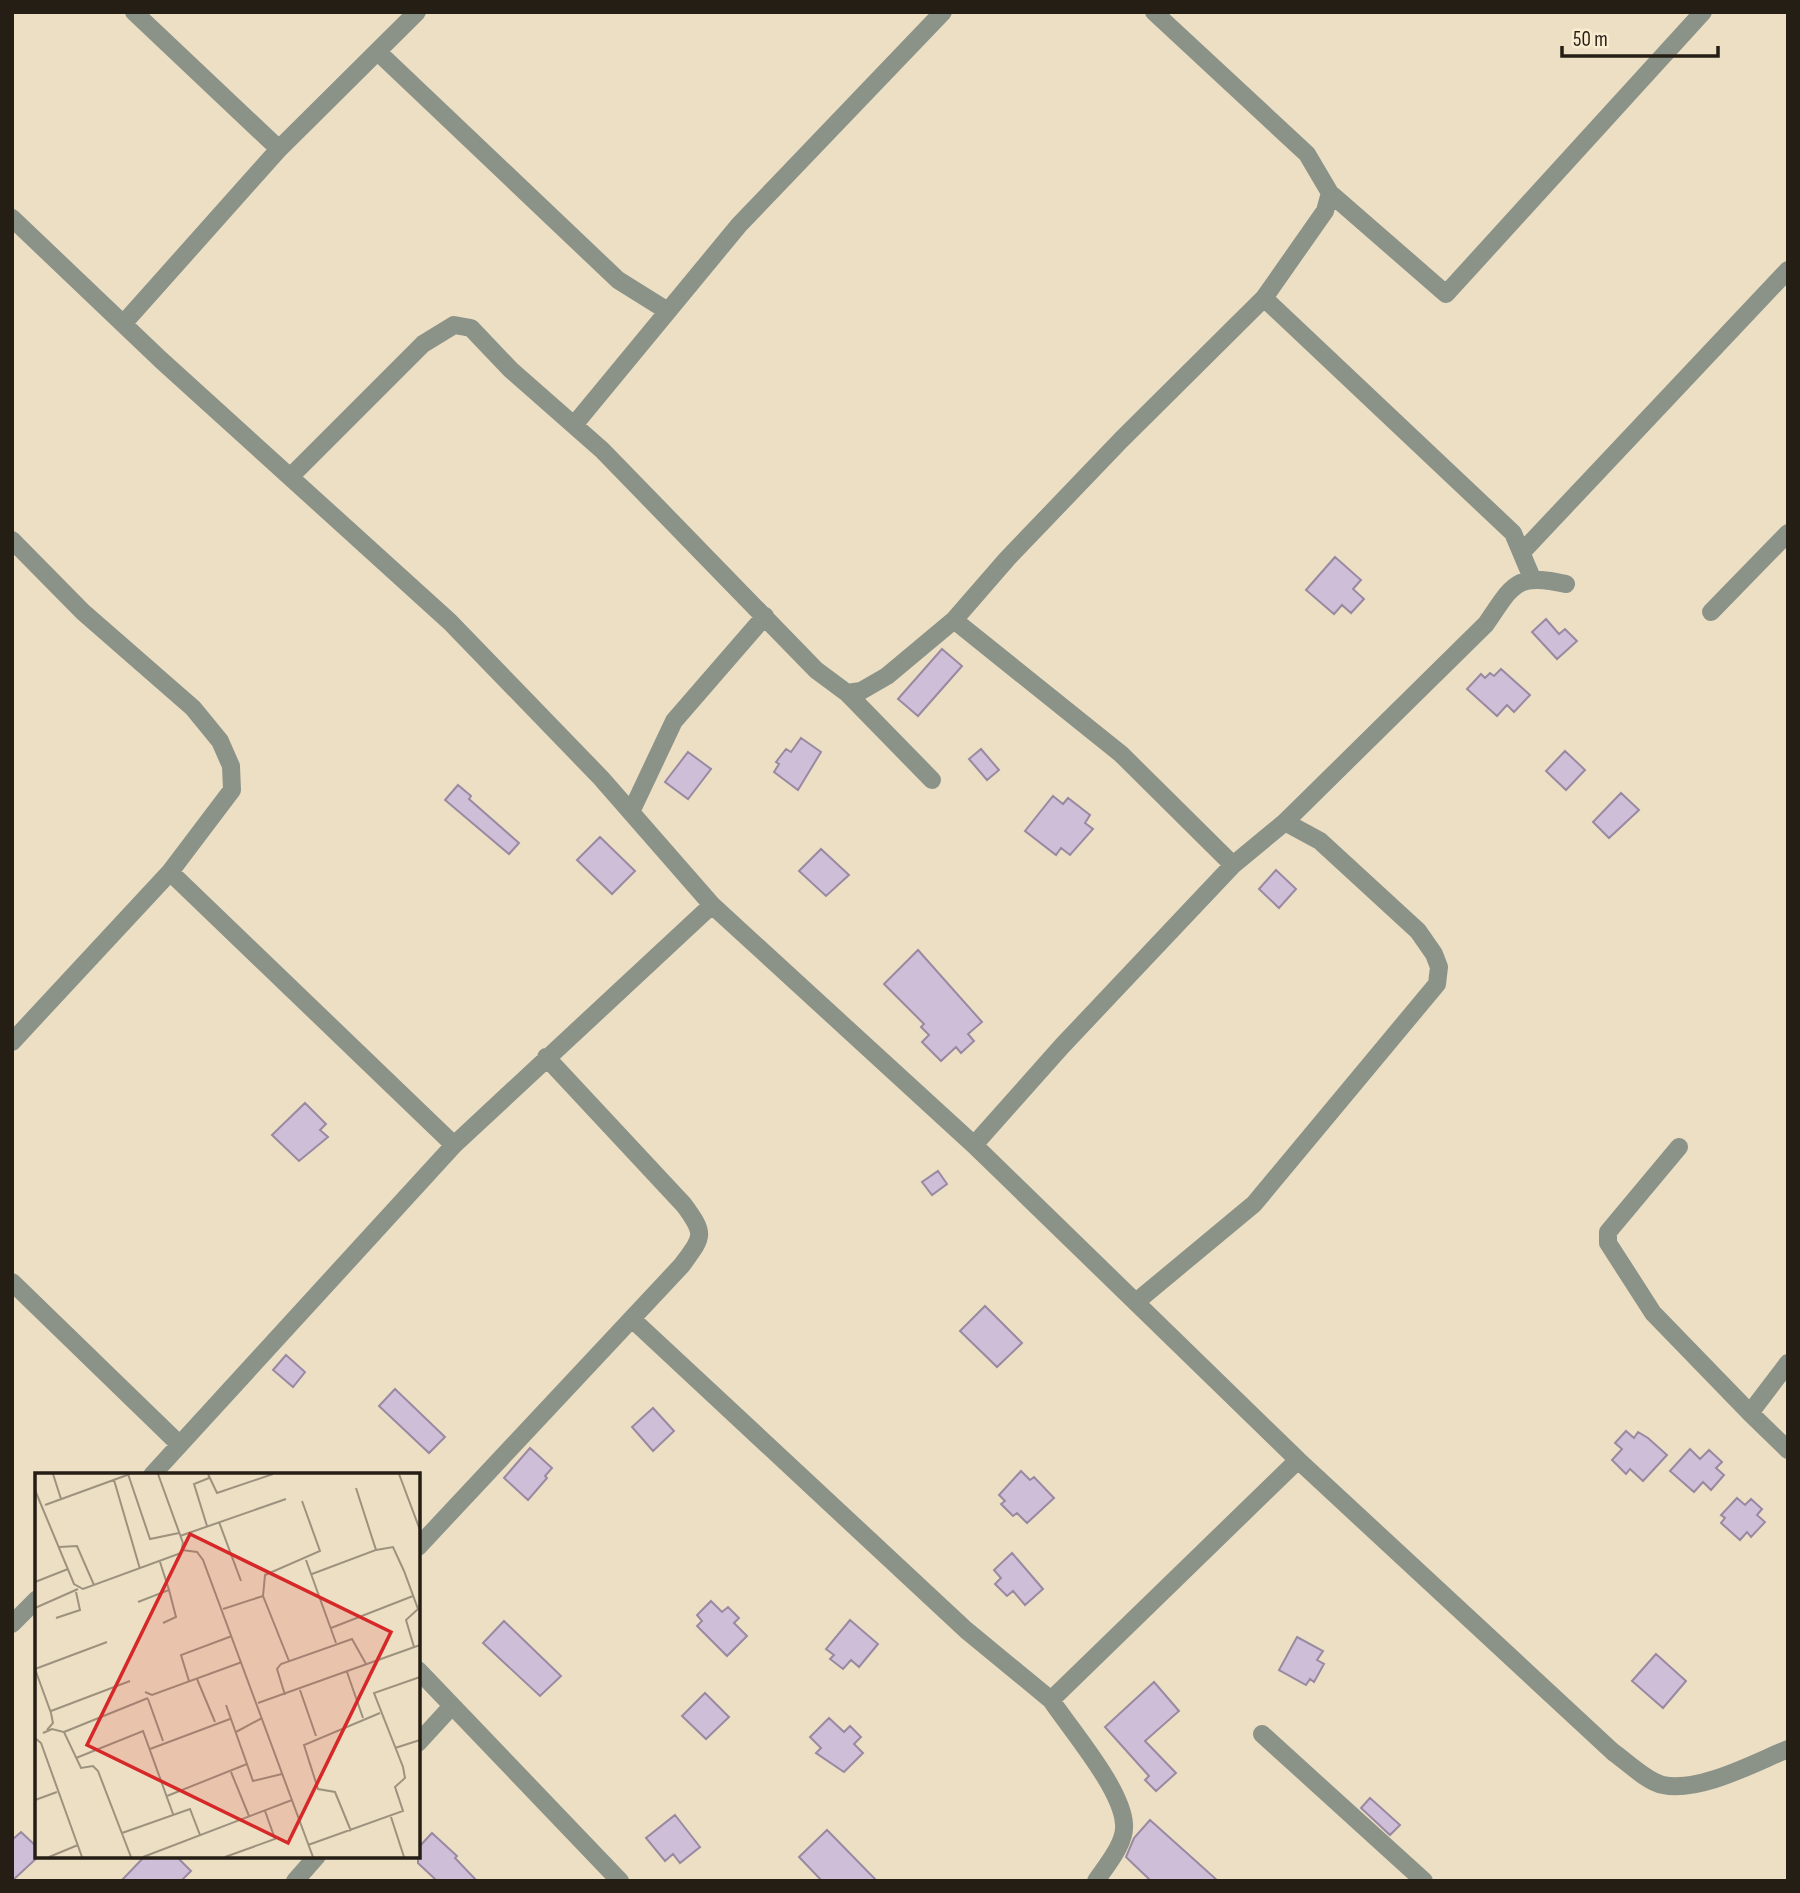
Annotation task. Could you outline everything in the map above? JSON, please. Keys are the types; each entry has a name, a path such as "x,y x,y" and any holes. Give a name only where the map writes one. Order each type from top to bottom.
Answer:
{"street":[{"path":"134,12 278,149"},
{"path":"123,324 278,149 379,53 417,12"},
{"path":"574,425 666,310 739,225 943,12"},
{"path":"1154,12 1307,154 1330,193 1446,294 1703,12"},
{"path":"379,53 618,280 666,310"},
{"path":"847,693 861,691 887,676 954,620 1007,559 1101,460 1265,298 1325,211 1330,193"},
{"path":"12,218 123,324 450,622 631,812 712,905 974,1145 1298,1460 1613,1752 1661,1785 1689,1785 1718,1777 1788,1749"},
{"path":"1522,552 1788,270"},
{"path":"1265,298 1513,533 1532,578"},
{"path":"290,477 423,344 454,325 471,328 512,370 574,425 816,670 847,693 932,780"},
{"path":"1711,612 1788,533"},
{"path":"12,540 83,612 193,708 220,741 231,766 232,790 170,872 12,1042"},
{"path":"974,1145 1062,1046 1233,865 1285,822 1486,624 1507,592 1518,582 1532,578 1566,584"},
{"path":"631,812 674,721 765,616"},
{"path":"954,620 1121,754 1233,865"},
{"path":"1136,1302 1254,1204 1437,984 1439,967 1434,954 1418,931 1320,841 1285,822"},
{"path":"170,872 454,1145"},
{"path":"154,1473 454,1145 712,905"},
{"path":"420,1545 682,1265 701,1240 700,1229 684,1205 546,1057"},
{"path":"1679,1147 1608,1232 1608,1243 1653,1313 1788,1450"},
{"path":"12,1282 180,1444"},
{"path":"632,1319 966,1630 1051,1700 1118,1796 1125,1826 1105,1877"},
{"path":"1750,1413 1788,1363"},
{"path":"1051,1700 1298,1460"},
{"path":"12,1624 35,1601"},
{"path":"420,1672 620,1881"},
{"path":"420,1741 451,1707"},
{"path":"1262,1734 1423,1881"},
{"path":"295,1881 315,1858"}],"building":[{"path":"1335,557 1361,580 1353,589 1364,599 1351,613 1342,605 1334,614 1306,590"},
{"path":"1546,619 1559,634 1565,629 1577,641 1557,659 1532,632"},
{"path":"942,649 962,666 918,716 898,699"},
{"path":"1501,669 1530,695 1514,712 1507,705 1497,716 1467,689 1481,674 1485,678 1490,673 1494,676"},
{"path":"801,738 821,752 798,790 774,772 779,764 776,762 786,749 791,752"},
{"path":"981,749 999,770 987,780 969,759"},
{"path":"1565,751 1585,770 1566,790 1546,771"},
{"path":"688,752 711,769 688,799 665,782"},
{"path":"458,785 471,796 469,799 519,843 509,854 445,800"},
{"path":"1621,793 1639,810 1609,838 1593,822"},
{"path":"1053,796 1063,804 1068,798 1090,815 1085,823 1093,829 1070,855 1061,848 1056,855 1025,831"},
{"path":"600,837 635,871 612,894 577,860"},
{"path":"821,849 849,875 826,896 799,871"},
{"path":"1276,870 1296,889 1279,908 1259,889"},
{"path":"918,950 982,1022 968,1034 974,1041 961,1053 956,1047 941,1061 922,1042 929,1035 921,1027 924,1024 884,984"},
{"path":"305,1103 326,1124 320,1130 328,1137 299,1161 272,1135"},
{"path":"938,1171 947,1184 932,1195 922,1182"},
{"path":"985,1306 1022,1343 997,1367 960,1331"},
{"path":"286,1355 305,1372 293,1387 273,1370"},
{"path":"395,1389 445,1437 429,1453 379,1406"},
{"path":"653,1408 674,1431 653,1451 632,1427"},
{"path":"1626,1431 1634,1438 1638,1432 1667,1455 1643,1481 1630,1469 1626,1474 1612,1460 1622,1449 1615,1443"},
{"path":"530,1448 552,1468 528,1500 504,1478"},
{"path":"1690,1449 1700,1459 1709,1450 1722,1462 1716,1468 1724,1475 1711,1490 1703,1482 1694,1492 1670,1471"},
{"path":"1021,1471 1030,1480 1034,1477 1054,1498 1027,1523 1017,1513 1013,1516 1001,1504 1005,1501 999,1495"},
{"path":"1737,1498 1745,1505 1751,1499 1762,1509 1757,1515 1765,1522 1751,1537 1747,1532 1740,1540 1721,1523 1725,1518 1721,1515"},
{"path":"1012,1553 1043,1589 1025,1605 1013,1591 1007,1596 995,1584 1001,1578 994,1570"},
{"path":"711,1601 722,1612 728,1607 739,1618 734,1623 747,1636 727,1656 697,1626 702,1621 697,1615"},
{"path":"850,1620 878,1644 859,1667 851,1660 843,1669 830,1659 834,1655 826,1649"},
{"path":"504,1621 561,1676 540,1696 483,1643"},
{"path":"1297,1637 1323,1651 1317,1660 1324,1664 1314,1682 1310,1679 1306,1685 1279,1670"},
{"path":"1656,1654 1686,1681 1663,1708 1632,1681"},
{"path":"1154,1682 1179,1711 1145,1741 1176,1773 1156,1791 1145,1780 1149,1776 1105,1727"},
{"path":"705,1693 729,1717 706,1739 682,1716"},
{"path":"829,1718 844,1732 850,1726 861,1737 854,1744 863,1753 844,1772 816,1753 821,1748 810,1737"},
{"path":"1370,1798 1400,1825 1390,1835 1361,1808"},
{"path":"675,1815 700,1847 680,1863 673,1854 665,1861 646,1838"},
{"path":"1150,1820 1218,1881 1151,1881 1126,1857 1134,1838"},
{"path":"827,1830 877,1881 822,1881 799,1857"},
{"path":"21,1832 35,1845 37,1858 12,1881 12,1840"},
{"path":"432,1833 457,1856 455,1858 477,1881 437,1881 418,1863 420,1846"},
{"path":"143,1858 178,1858 191,1871 181,1881 121,1881"}]}
